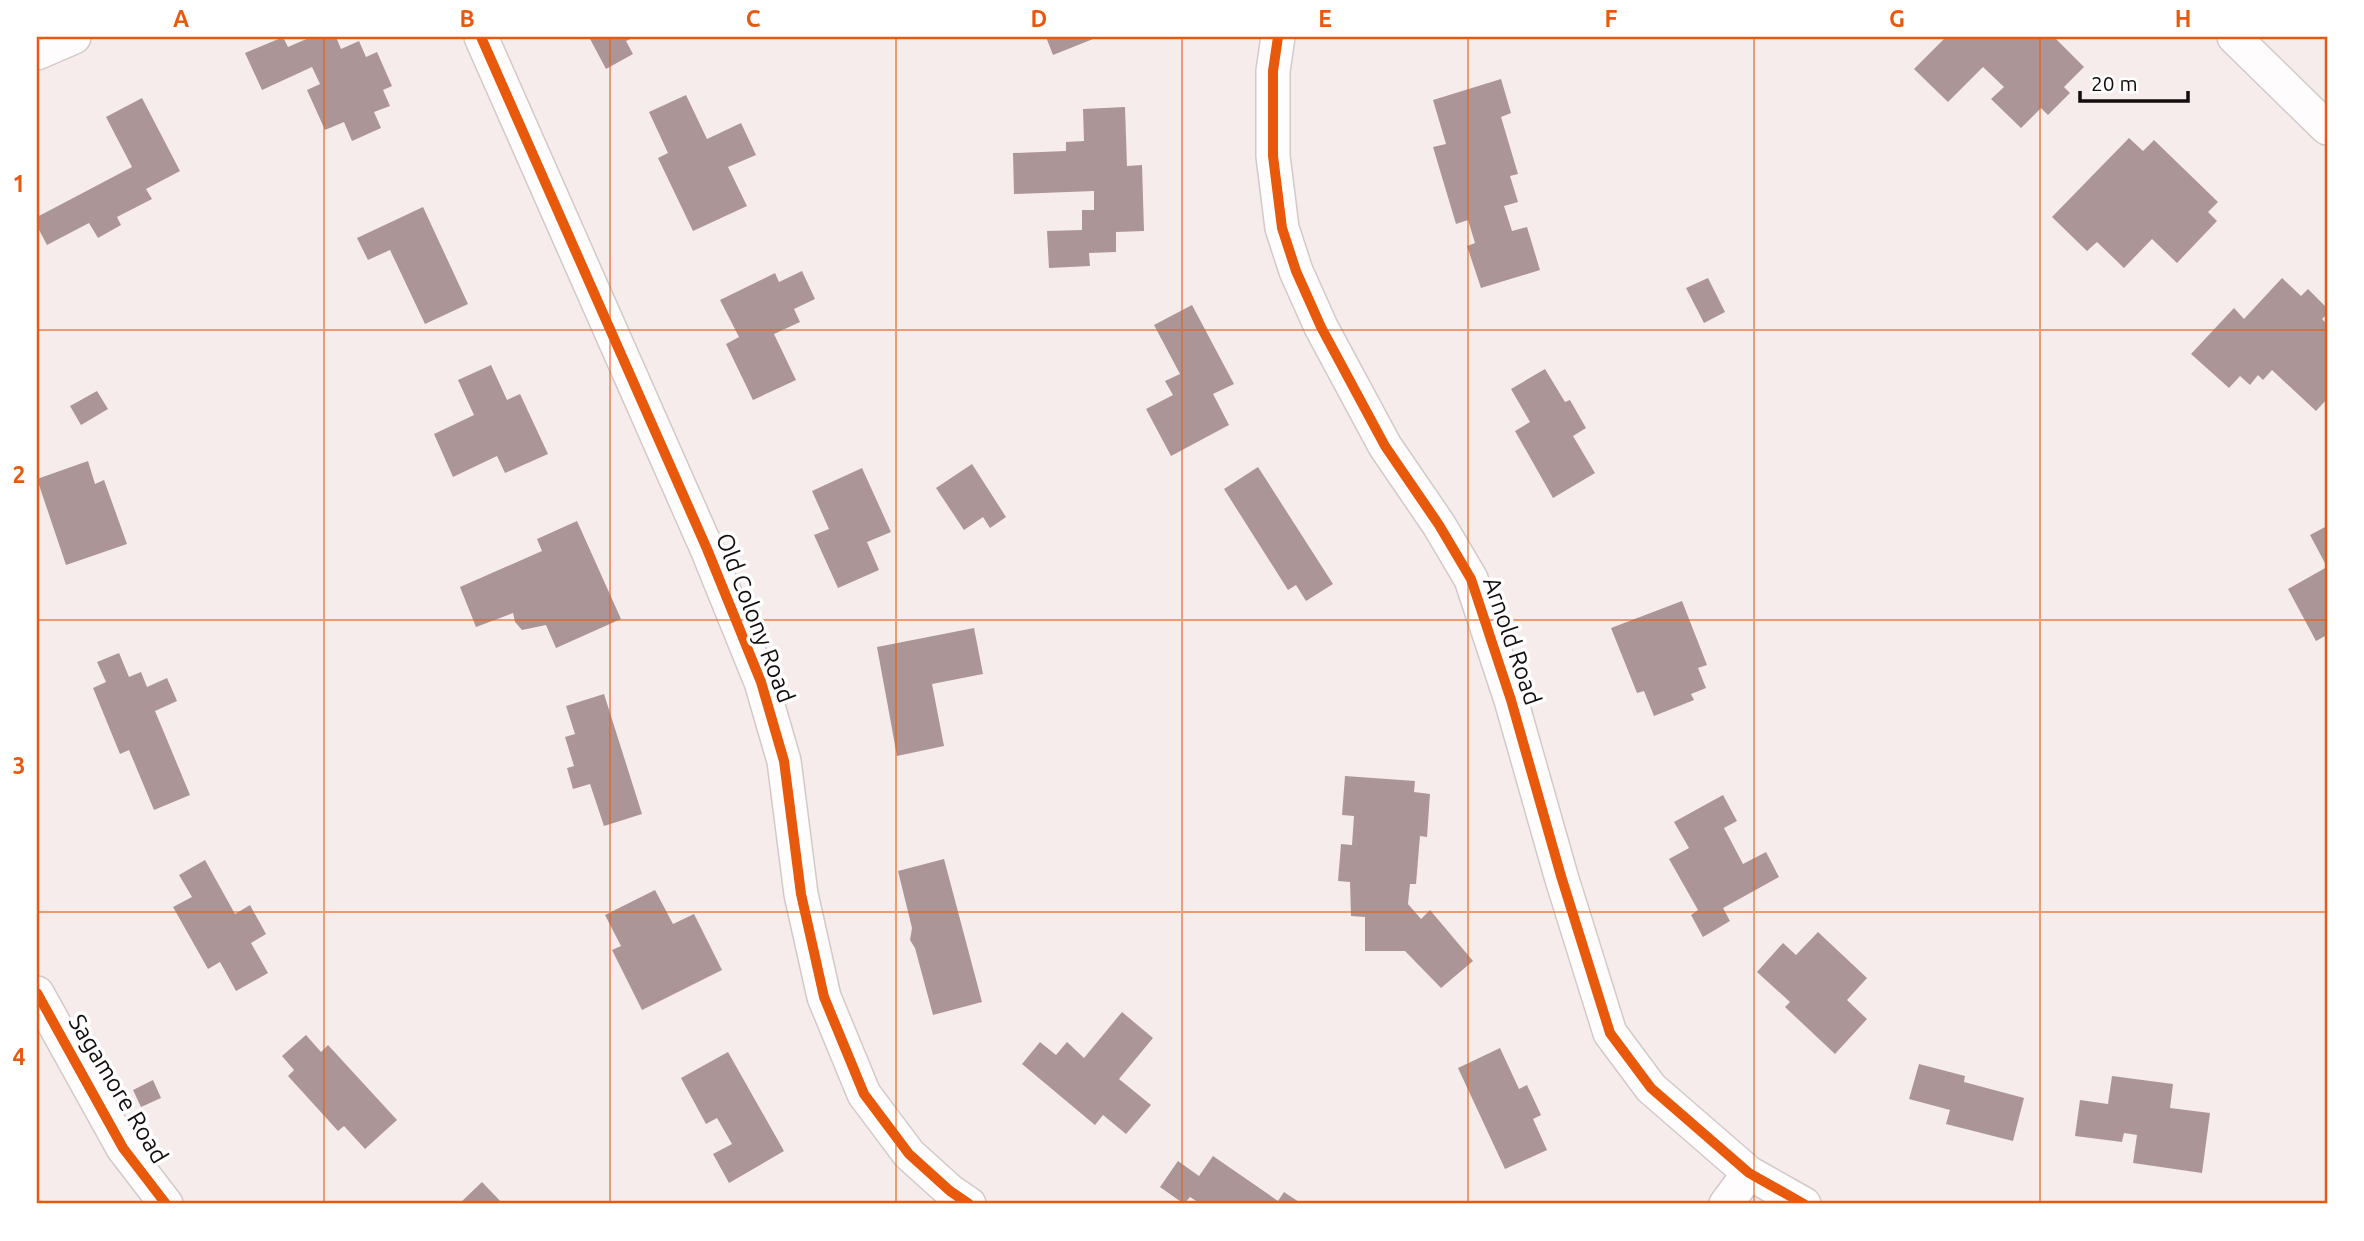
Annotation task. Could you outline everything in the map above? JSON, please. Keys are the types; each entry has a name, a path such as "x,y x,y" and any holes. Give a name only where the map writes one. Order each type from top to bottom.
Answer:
{"street":[{"path":"37,53 74,37"},
{"name":"Old Colony Road","path":"481,37 707,549 761,682 783,761 802,894 824,997 864,1094 909,1154 950,1191 969,1204"},
{"name":"Arnold Road","path":"1278,37 1273,71 1273,156 1282,228 1292,260 1321,327 1385,446 1439,525 1471,579 1511,701 1610,1033 1650,1088 1749,1172 1804,1204"},
{"path":"2234,37 2327,128"},
{"name":"Sagamore Road","path":"37,993 123,1148 166,1204"},
{"path":"1726,1204 1749,1172"}],"building":[{"path":"283,37 288,47 311,37 336,37 341,49 359,41 366,57 377,52 392,86 383,90 390,106 374,112 381,128 352,141 344,122 325,130 307,90 320,84 312,67 262,90 245,53"},
{"path":"589,37 635,37 626,41 633,54 606,69"},
{"path":"1046,37 1098,37 1053,55"},
{"path":"1946,37 2054,37 2084,67 2064,87 2070,93 2048,115 2041,108 2021,128 1991,99 2004,87 1983,67 1948,102 1914,69"},
{"path":"1501,79 1511,113 1501,117 1518,174 1510,176 1518,202 1504,206 1512,231 1527,227 1540,270 1481,288 1467,246 1475,243 1468,220 1456,224 1433,147 1446,144 1433,100"},
{"path":"686,95 707,139 741,123 756,155 728,167 747,206 693,231 658,158 668,153 649,112"},
{"path":"142,98 180,171 146,189 152,199 117,217 121,225 98,238 89,223 47,245 37,226 37,217 132,167 106,117"},
{"path":"1125,107 1127,166 1142,165 1144,231 1116,232 1116,252 1089,253 1090,266 1049,268 1047,231 1082,230 1082,210 1094,210 1094,191 1014,194 1013,153 1066,151 1066,142 1084,141 1083,109"},
{"path":"2129,138 2143,151 2154,140 2218,202 2208,212 2217,221 2177,263 2152,239 2124,268 2097,242 2087,251 2052,217"},
{"path":"423,207 468,304 425,324 390,250 368,260 357,238"},
{"path":"802,271 815,299 794,309 800,322 774,334 796,380 753,400 726,344 739,337 720,300 775,273 779,282"},
{"path":"1708,278 1725,312 1704,323 1686,288"},
{"path":"2282,278 2301,296 2308,289 2327,308 2327,314 2322,319 2327,324 2327,399 2316,411 2272,370 2263,380 2258,375 2250,385 2240,376 2229,388 2191,354 2234,308 2244,319"},
{"path":"1192,305 1234,384 1213,394 1229,425 1171,456 1146,409 1173,395 1165,381 1180,374 1154,325"},
{"path":"491,365 507,400 520,394 548,454 505,473 497,456 453,477 434,434 474,415 458,380"},
{"path":"1545,369 1565,402 1570,400 1586,428 1573,436 1595,473 1553,498 1515,431 1530,422 1511,389"},
{"path":"97,391 108,409 81,425 70,406"},
{"path":"88,461 95,484 104,480 127,544 66,565 37,479"},
{"path":"972,464 1006,517 990,528 983,517 964,530 936,488"},
{"path":"1258,467 1333,584 1306,601 1296,585 1288,590 1224,489"},
{"path":"862,468 891,532 867,542 879,570 838,588 814,535 829,529 812,491"},
{"path":"577,521 621,619 556,648 546,625 522,630 515,622 513,613 476,627 460,587 542,551 537,539"},
{"path":"2327,526 2327,567 2310,535"},
{"path":"2327,567 2327,635 2316,641 2288,589"},
{"path":"1682,601 1707,665 1698,668 1706,688 1691,694 1694,700 1654,716 1644,691 1637,693 1611,628"},
{"path":"974,628 983,674 932,684 944,746 897,756 877,647"},
{"path":"119,653 129,677 141,672 147,687 167,678 177,701 155,711 190,795 154,810 129,750 120,754 93,688 106,682 97,662"},
{"path":"604,694 642,814 604,826 590,784 573,789 567,768 574,766 565,737 575,734 566,706"},
{"path":"1345,776 1415,781 1414,792 1430,794 1427,837 1420,836 1416,884 1410,884 1408,904 1421,919 1430,910 1473,961 1441,988 1405,951 1365,951 1365,917 1351,916 1350,882 1338,881 1341,844 1352,845 1354,816 1342,815"},
{"path":"1723,795 1737,821 1724,828 1743,864 1766,852 1779,877 1723,908 1730,921 1703,937 1691,915 1698,910 1669,859 1689,848 1674,822"},
{"path":"944,859 982,1002 933,1015 915,948 910,940 912,928 898,871"},
{"path":"205,860 235,914 250,905 266,934 251,943 268,973 236,991 220,962 208,969 173,907 192,897 179,875"},
{"path":"655,890 673,924 694,914 722,970 642,1010 612,950 621,946 605,915"},
{"path":"1818,932 1867,978 1847,1000 1867,1019 1835,1054 1785,1007 1790,1002 1757,972 1783,943 1796,955"},
{"path":"1122,1012 1153,1038 1119,1079 1151,1105 1126,1134 1103,1115 1095,1125 1022,1064 1040,1042 1056,1055 1067,1042 1084,1058"},
{"path":"306,1035 321,1052 328,1045 397,1120 365,1149 344,1126 338,1131 288,1076 294,1070 282,1056"},
{"path":"1500,1048 1519,1089 1527,1085 1541,1115 1533,1119 1547,1150 1505,1169 1458,1068"},
{"path":"728,1052 784,1151 729,1183 713,1154 732,1144 717,1118 706,1124 681,1078"},
{"path":"1919,1064 1965,1076 1964,1082 2024,1098 2013,1141 1946,1124 1950,1110 1909,1099"},
{"path":"2112,1076 2173,1084 2170,1108 2210,1113 2202,1173 2133,1163 2137,1135 2124,1133 2122,1142 2075,1136 2080,1100 2108,1104"},
{"path":"153,1080 161,1098 141,1107 133,1090"},
{"path":"1213,1156 1278,1201 1284,1192 1302,1204 1201,1204 1190,1197 1184,1204 1160,1187 1178,1161 1199,1176"},
{"path":"482,1182 503,1204 459,1204"}],"cycle path":[{"path":"481,37 707,549 761,682 784,761 801,894 824,997 864,1094 909,1154 950,1191 969,1204"},
{"path":"1278,37 1273,71 1273,156 1282,228 1296,271 1321,327 1385,446 1439,525 1471,579 1511,700 1561,876 1610,1033 1651,1088 1749,1173 1804,1204"},
{"path":"37,993 123,1148 166,1204"}]}
